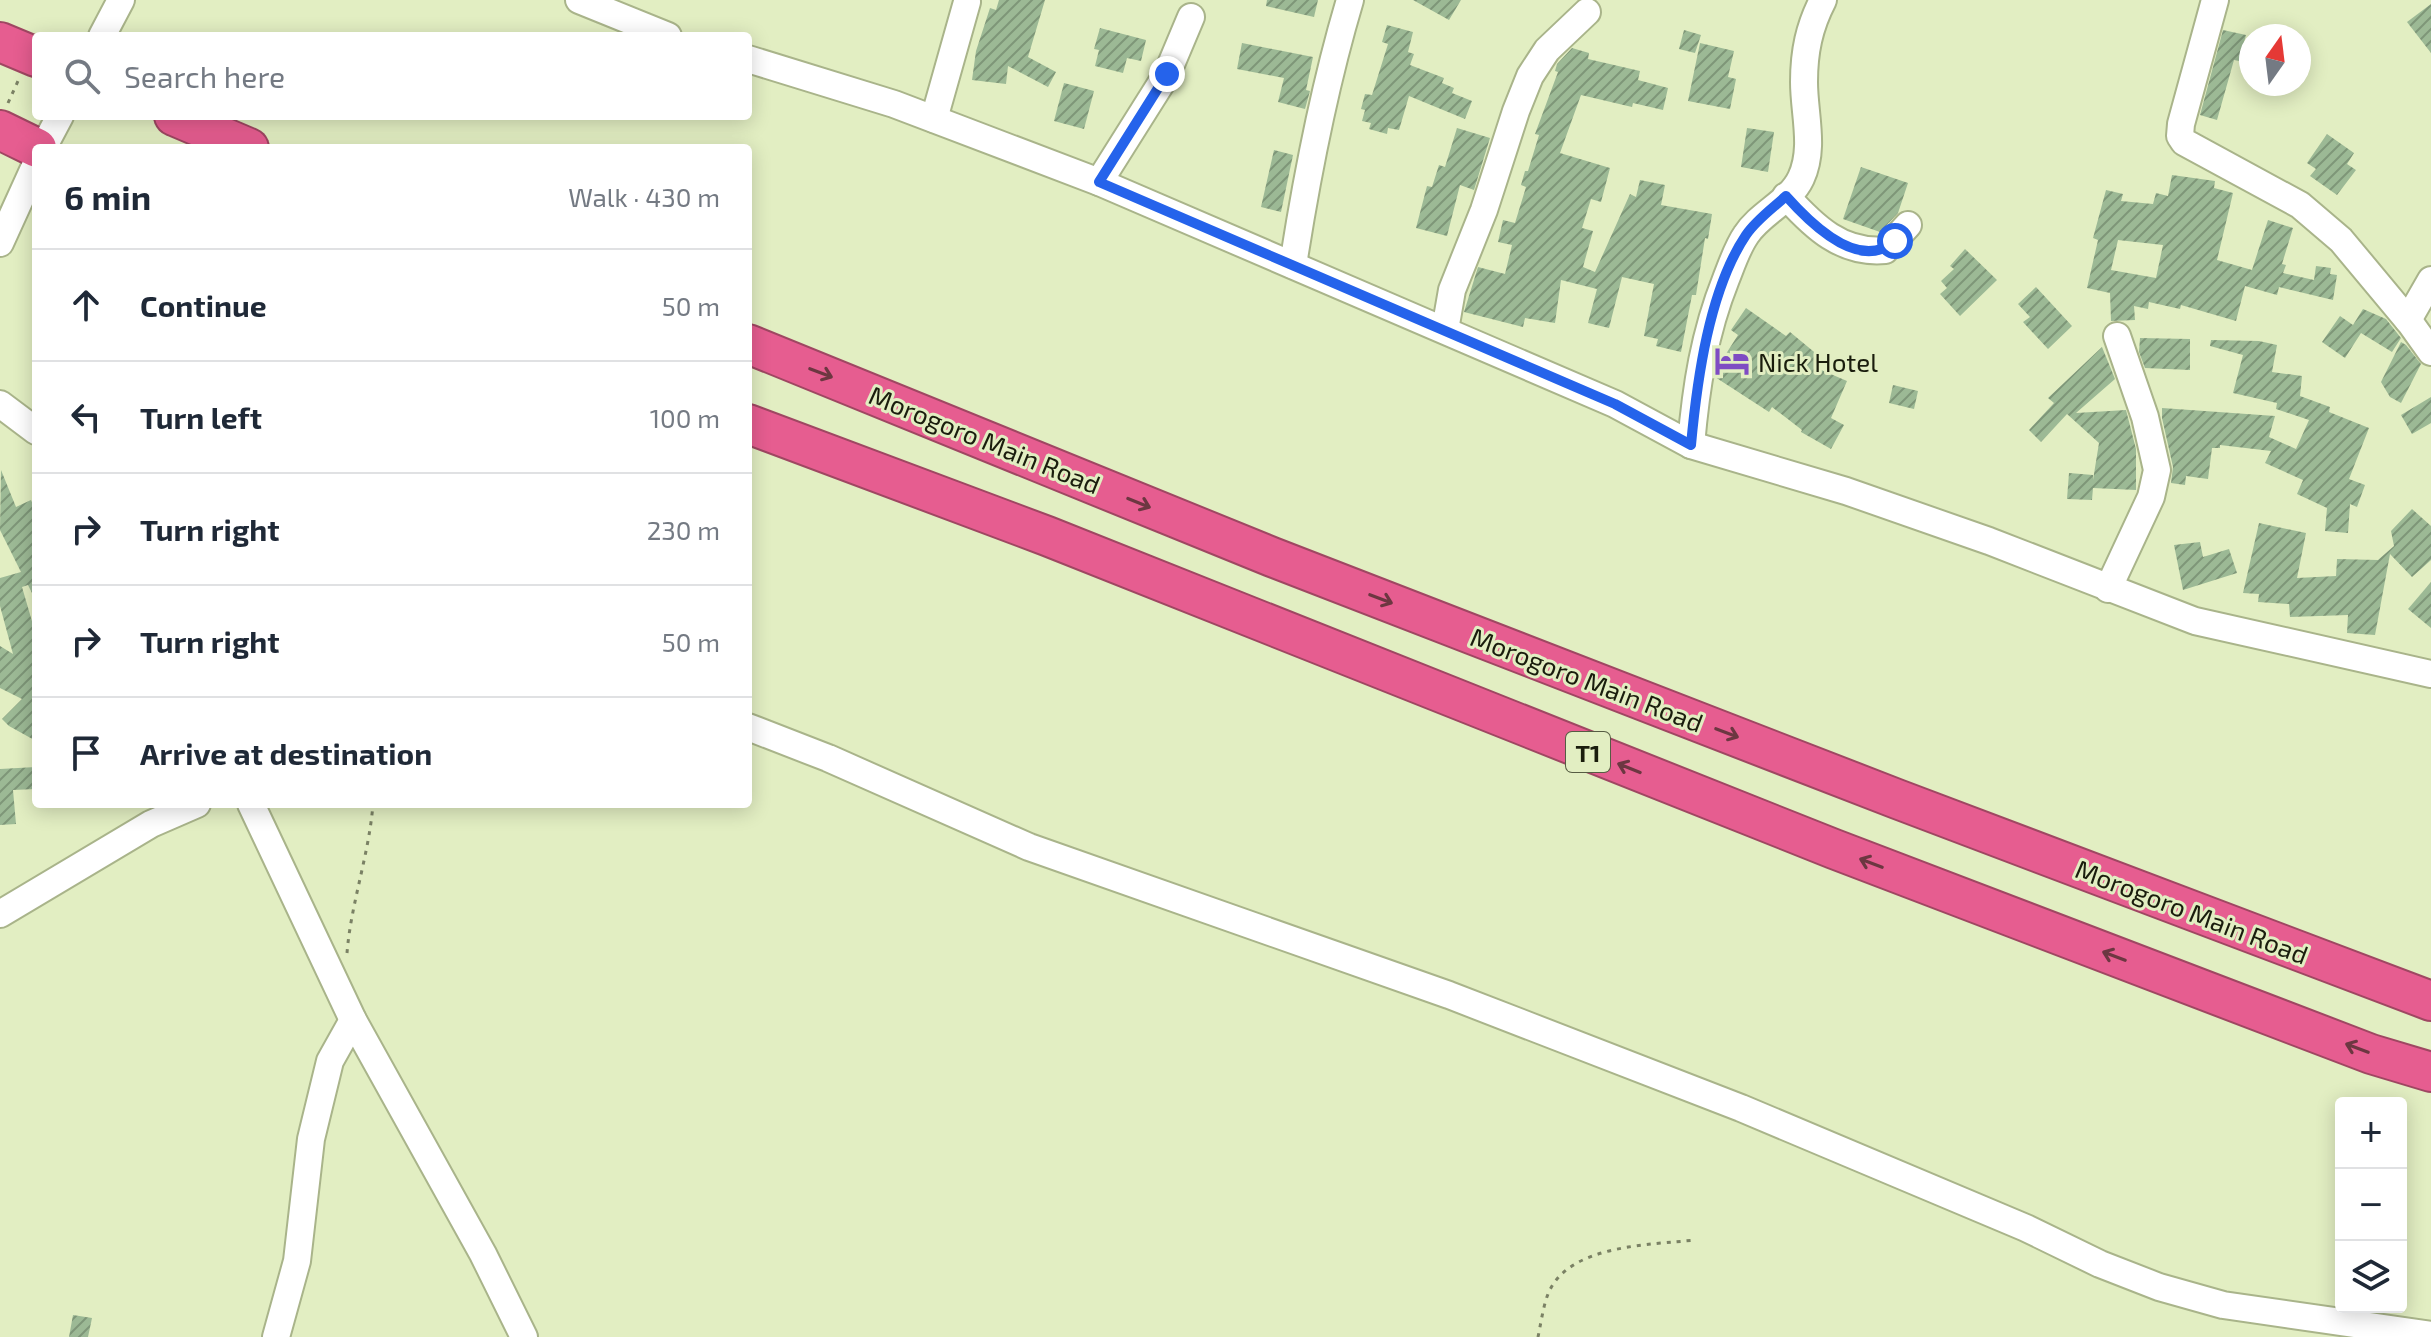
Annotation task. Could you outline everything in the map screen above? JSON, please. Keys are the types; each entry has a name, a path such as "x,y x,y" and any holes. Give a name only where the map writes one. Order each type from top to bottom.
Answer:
{"highway":[{"path":"3,119 32,144"},
{"path":"183,120 240,144"},
{"name":"Morogoro Main Road","path":"752,346 1286,563 2431,1001"},
{"name":"T1","path":"752,425 1047,536 1834,849 2371,1054 2431,1072"}],"street":[{"path":"104,32 121,0"},
{"path":"579,0 658,32"},
{"path":"1293,265 1308,168 1334,53 1350,0"},
{"path":"1691,445 1698,372 1722,289 1747,233 1800,180 1809,151 1805,48 1823,0"},
{"path":"2215,0 2180,136 2184,142 2300,205 2341,240 2431,352"},
{"path":"934,119 967,2"},
{"path":"1445,330 1452,290 1484,210 1530,76 1547,50 1587,12"},
{"path":"1099,182 1167,74 1191,17"},
{"path":"752,60 894,104 1099,182 1615,404 1691,445 1846,491 1989,541 2195,621 2431,674"},
{"path":"45,144 58,120"},
{"path":"0,243 32,173"},
{"path":"1786,196 1823,233 1846,245 1871,251 1885,250 1908,225"},
{"path":"2408,320 2431,280"},
{"path":"2108,589 2151,497 2157,470 2145,417 2117,336"},
{"path":"0,404 32,428"},
{"path":"752,729 828,758 1029,847 1449,995 1741,1108 2159,1287 2223,1305 2431,1335"},
{"path":"0,914 151,824 188,808"},
{"path":"253,808 348,1009 483,1254 524,1337"},
{"path":"276,1337 297,1261 311,1139 330,1061 348,1009"}],"path":[{"path":"3,119 22,51"},
{"path":"348,1009 350,920 366,861 373,808"},
{"path":"1538,1337 1549,1292 1560,1276 1578,1264 1599,1253 1619,1248 1695,1240"}],"building":[{"path":"999,0 1045,0 1028,57 1056,72 1048,87 1008,66 1006,84 972,80 976,51 990,8 996,10"},
{"path":"1267,0 1318,0 1314,17 1266,6"},
{"path":"1413,0 1461,0 1449,20"},
{"path":"2431,4 2431,53 2407,22"},
{"path":"1387,25 1413,32 1408,52 1414,54 1410,65 1444,78 1442,83 1454,88 1452,93 1472,101 1465,119 1409,96 1399,130 1388,128 1387,134 1369,129 1371,123 1362,121 1365,94 1372,95 1388,44 1382,42"},
{"path":"1100,28 1146,40 1141,61 1127,58 1123,73 1095,66 1099,50 1094,49"},
{"path":"1684,30 1701,35 1695,53 1679,49"},
{"path":"2223,30 2239,33 2239,61 2234,60 2217,120 2200,115"},
{"path":"1242,43 1313,57 1305,109 1278,102 1284,78 1237,69"},
{"path":"1700,43 1734,51 1728,77 1736,79 1730,109 1688,101"},
{"path":"1572,48 1589,53 1588,59 1640,71 1638,80 1668,88 1663,110 1633,103 1632,107 1581,95 1560,153 1610,168 1601,202 1591,199 1582,228 1593,231 1583,267 1595,272 1630,194 1636,197 1640,180 1665,185 1661,205 1712,214 1681,352 1656,346 1658,339 1644,336 1654,284 1622,277 1609,328 1588,323 1597,289 1561,280 1555,323 1525,318 1523,327 1464,312 1478,267 1505,274 1512,245 1498,242 1503,220 1515,223 1526,187 1521,185 1539,135 1535,134 1558,72 1555,71 1557,64"},
{"path":"1064,83 1094,91 1084,129 1054,121"},
{"path":"1457,128 1490,138 1474,190 1460,185 1447,236 1416,228 1427,186 1432,187 1439,165 1445,167"},
{"path":"1747,128 1774,132 1768,172 1741,167"},
{"path":"2327,134 2354,153 2347,164 2356,170 2337,195 2310,176 2316,169 2307,163"},
{"path":"1274,150 1293,155 1281,212 1261,207"},
{"path":"1861,167 1908,183 1898,213 1880,232 1843,219"},
{"path":"2172,175 2215,181 2214,188 2233,193 2217,260 2252,270 2268,220 2293,228 2282,264 2286,265 2283,273 2314,280 2316,266 2331,268 2330,274 2337,275 2333,300 2279,287 2277,295 2245,286 2236,321 2181,305 2180,309 2149,302 2148,309 2134,306 2135,320 2111,321 2110,293 2087,288 2098,240 2093,238 2106,190 2123,194 2121,201 2153,204 2156,193 2168,196","holes":["2118,240 2163,245 2156,278 2111,270"]},
{"path":"1965,249 1997,280 1960,316 1940,294 1947,288 1941,281 1954,269 1950,266"},
{"path":"2036,287 2072,326 2048,349 2023,322 2030,317 2018,304"},
{"path":"1746,308 1786,336 1790,332 1825,361 1819,369 1847,381 1831,418 1844,425 1831,449 1801,432 1772,407 1769,412 1715,377 1717,368 1738,335 1731,330"},
{"path":"2363,309 2386,319 2401,338 2392,352 2361,333 2345,358 2322,342 2340,316 2353,325"},
{"path":"2140,338 2190,339 2190,370 2145,368 2139,352"},
{"path":"2211,340 2259,341 2277,345 2272,372 2302,376 2300,396 2330,407 2329,412 2369,428 2349,479 2365,485 2357,507 2350,504 2348,533 2325,531 2327,508 2297,494 2303,480 2265,463 2271,451 2220,445 2220,448 2212,448 2208,479 2186,476 2185,485 2171,483 2173,467 2162,408 2275,416 2269,437 2296,449 2309,420 2276,409 2277,403 2233,393 2243,355 2210,346"},
{"path":"2401,342 2421,364 2401,403 2390,397 2381,382"},
{"path":"2102,347 2115,379 2076,413 2126,410 2136,449 2136,490 2093,488 2092,500 2067,499 2069,473 2093,475 2093,480 2099,443 2067,414 2041,442 2029,430 2054,403 2048,398"},
{"path":"1893,385 1918,391 1914,409 1889,403"},
{"path":"2431,397 2431,423 2412,434 2401,415"},
{"path":"1,470 16,507 32,502 32,593 28,585 22,587 32,621 32,739 2,719 22,699 0,688 0,646 13,654 0,606 0,578 21,572 0,530"},
{"path":"2412,509 2431,526 2431,560 2412,577 2390,554 2375,635 2347,633 2348,615 2290,617 2289,604 2258,602 2259,594 2243,593 2259,523 2306,533 2297,578 2336,576 2337,559 2378,560 2394,546 2391,531"},
{"path":"2200,542 2203,557 2229,549 2237,573 2183,590 2174,545"},
{"path":"2431,582 2431,628 2408,609"},
{"path":"32,767 32,789 13,790 16,824 0,825 0,769"},
{"path":"73,1315 92,1318 88,1337 69,1337"}],"place":[{"name":"Nick Hotel","path":"1732,361"}],"route":[{"path":"1167,74 1099,182 1615,404 1691,445 1698,372 1706,340 1735,254 1747,233 1761,218 1786,196 1823,233 1846,245 1871,251 1885,250 1895,241"}]}
